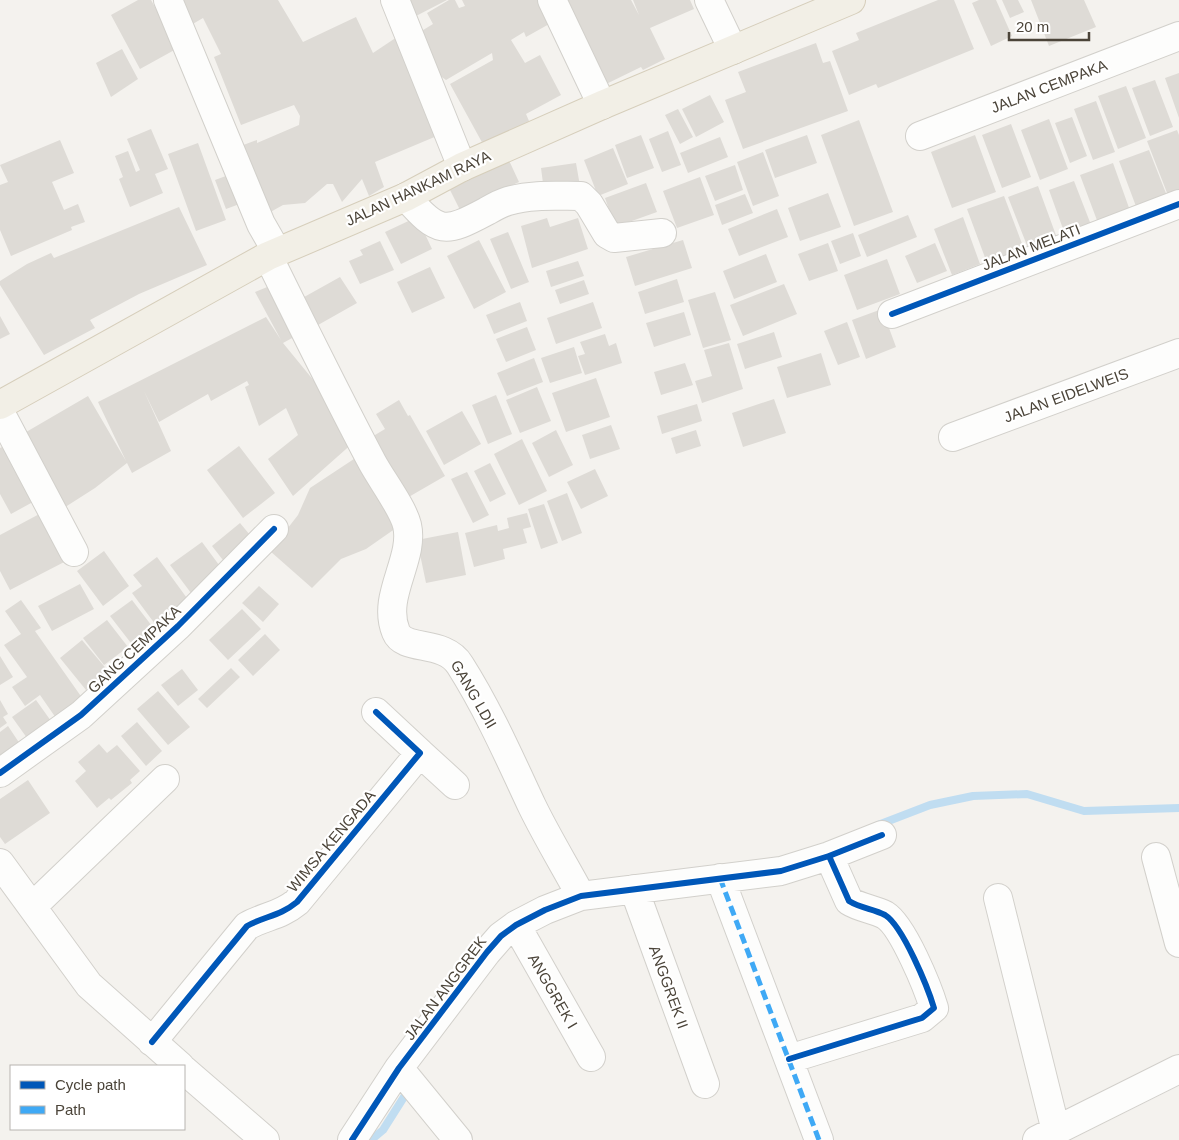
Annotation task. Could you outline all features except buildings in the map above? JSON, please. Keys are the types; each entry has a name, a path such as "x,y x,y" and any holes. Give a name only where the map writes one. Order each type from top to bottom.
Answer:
{"main road":[{"name":"JALAN HANKAM RAYA","path":"0,405 273,254 406,197 462,167 602,105 851,0"}],"street":[{"name":"GANG LDII","path":"168,0 273,254 372,462 407,522 410,539 396,582 393,612 396,632 402,640 450,653 459,663 490,719 533,808 581,896"},
{"path":"395,0 462,167"},
{"path":"552,0 602,105"},
{"path":"709,0 733,50"},
{"name":"JALAN CEMPAKA","path":"920,136 1179,36"},
{"path":"406,197 434,224 446,228 462,224 513,199 528,196 581,196 589,204 607,234 614,238 662,233"},
{"name":"JALAN MELATI","path":"892,314 1179,204"},
{"name":"JALAN EIDELWEIS","path":"953,437 1179,353"},
{"path":"0,412 74,552"},
{"name":"GANG CEMPAKA","path":"0,773 81,715 178,626 274,529"},
{"path":"376,712 456,785"},
{"name":"WIMSA KENGADA","path":"152,1042 247,926 256,921 275,916 297,902 420,753"},
{"path":"33,906 165,778"},
{"name":"JALAN ANGGREK","path":"352,1140 399,1068 491,946 516,925 545,910 581,896 781,871 829,856 882,835"},
{"path":"789,1059 922,1018 934,1008 928,989 897,926 886,916 849,901 829,856"},
{"path":"1156,857 1179,943"},
{"path":"0,863 89,985 179,1065"},
{"path":"720,878 819,1140"},
{"name":"ANGGREK II","path":"634,889 705,1084"},
{"path":"998,898 1047,1135 1179,1069"},
{"name":"ANGGREK I","path":"516,925 591,1057"},
{"path":"399,1068 458,1140"},
{"path":"185,1071 264,1140"}],"waterway":[{"path":"878,825 930,805 973,796 1027,794 1084,811 1179,808"},
{"path":"371,1140 383,1130 409,1089"}],"marked path":[{"path":"720,878 819,1140"}],"cycle path":[{"path":"892,314 1179,204"},
{"path":"0,773 81,715 178,626 274,529"},
{"path":"152,1042 247,926 285,910 297,902 420,753 376,712"},
{"path":"352,1140 399,1068 487,952 501,936 516,925 545,910 581,896 781,871 829,856 882,835"},
{"path":"789,1059 922,1018 934,1008 921,973 899,931 885,915 849,901 829,856"}]}
